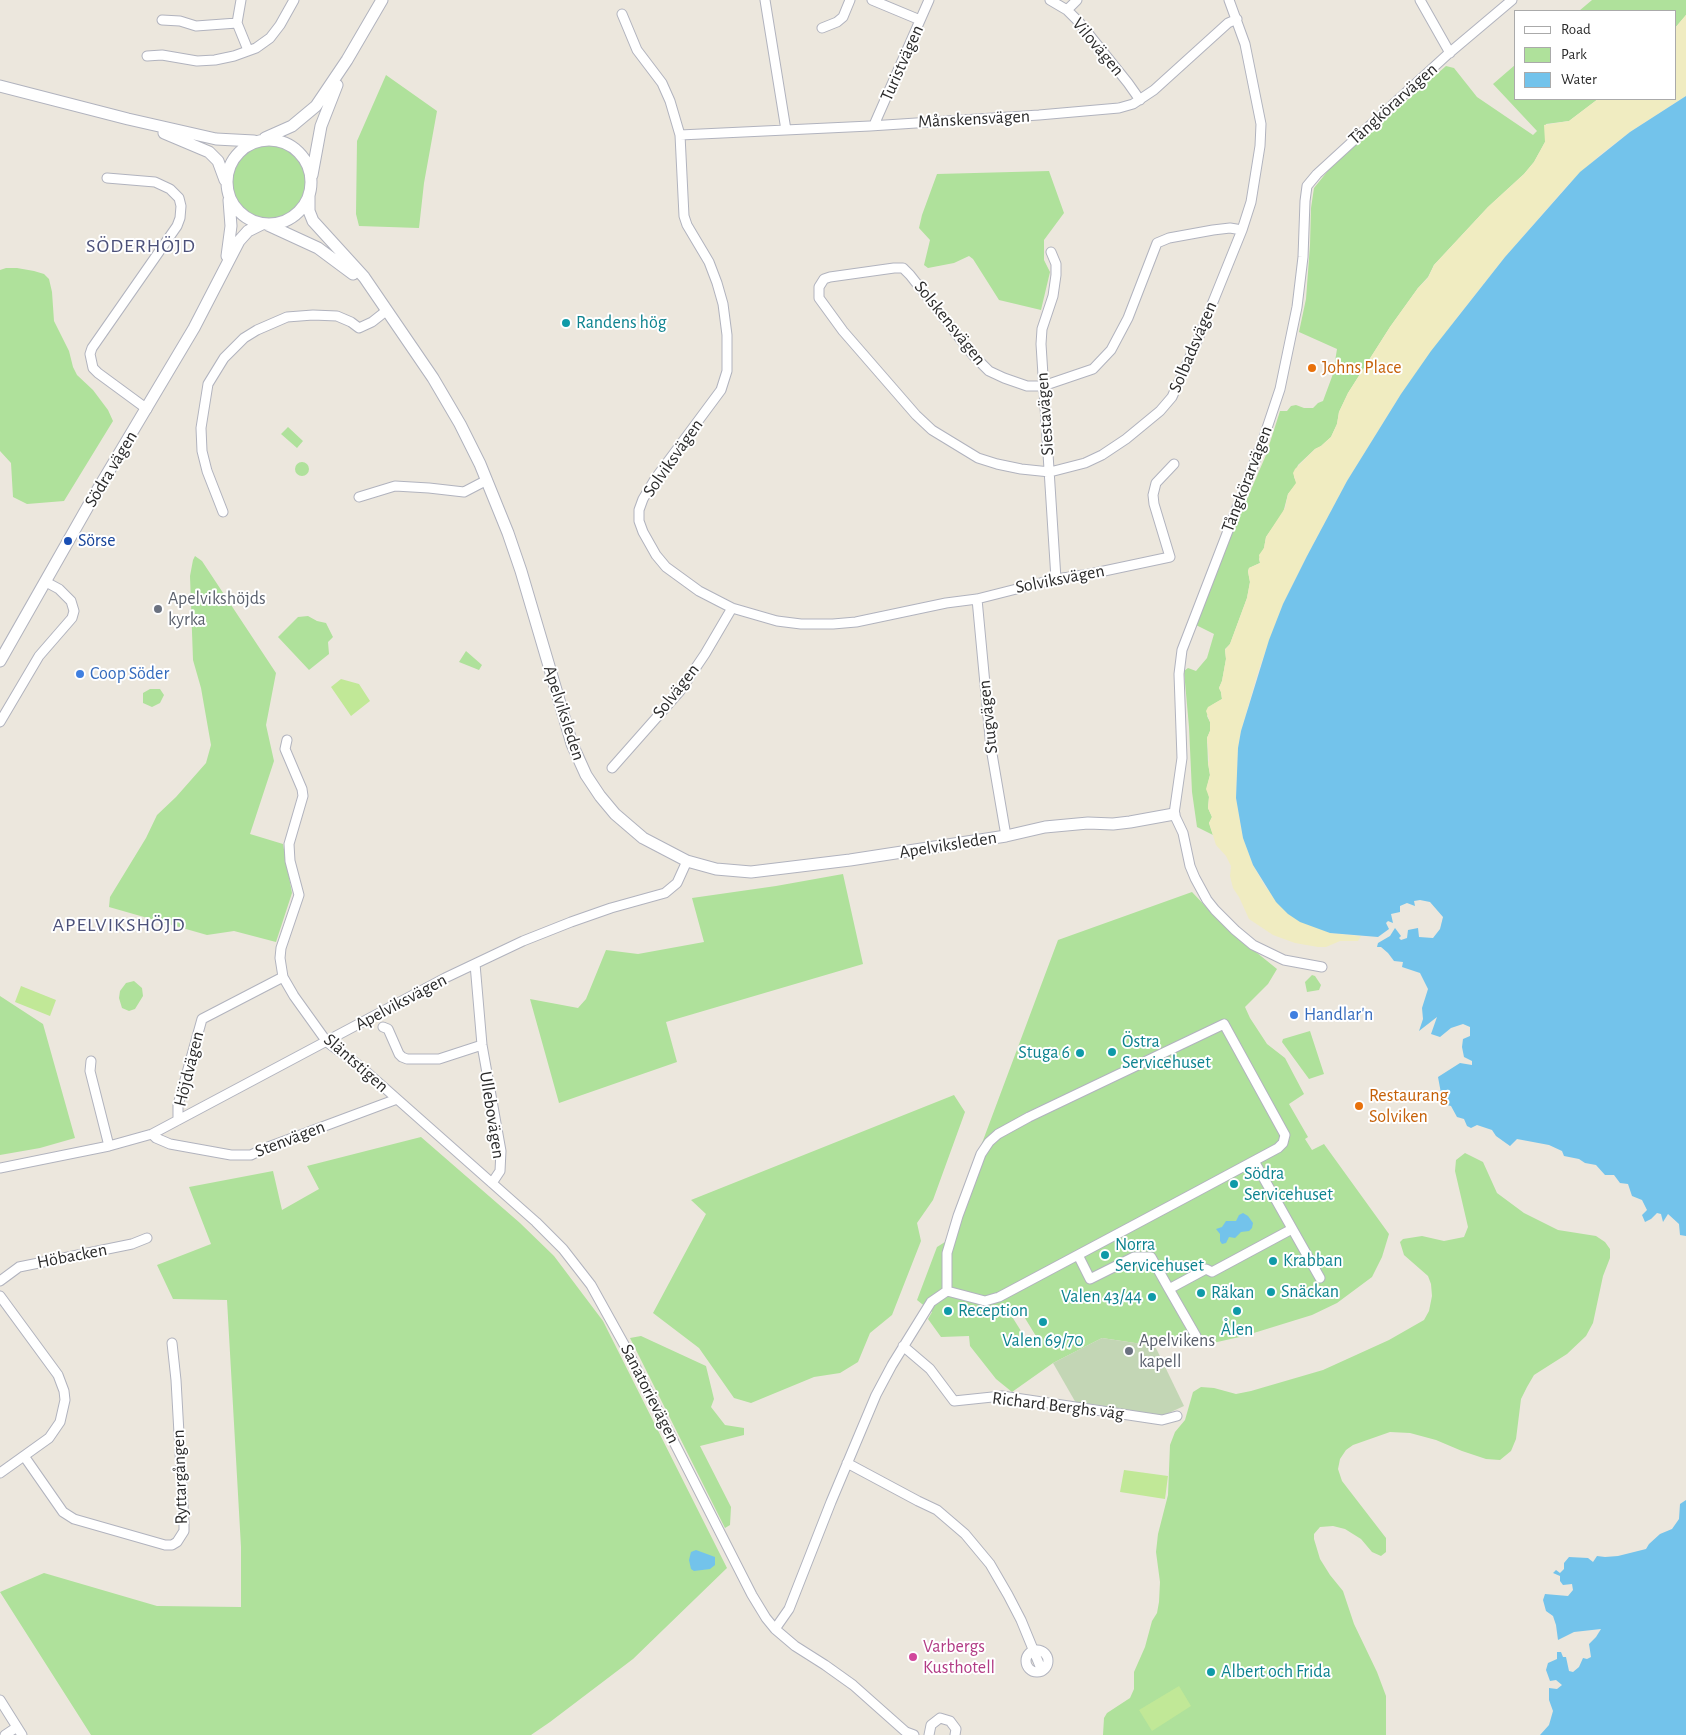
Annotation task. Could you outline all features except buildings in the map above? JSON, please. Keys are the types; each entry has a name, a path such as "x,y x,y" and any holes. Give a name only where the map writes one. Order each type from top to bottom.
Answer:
{"street":[{"path":"241,0 237,23 248,50"},
{"path":"147,56 162,55 197,61 215,60 256,48 270,38 280,25 294,0"},
{"path":"227,188 229,167 234,157 242,148 292,126 311,112 347,60 382,0"},
{"path":"765,0 786,130"},
{"path":"822,28 837,22 843,17 850,0"},
{"path":"872,0 920,20"},
{"name":"Turistvägen","path":"874,125 929,0"},
{"name":"Vilovägen","path":"1050,0 1067,10 1098,45 1140,100"},
{"path":"1067,10 1076,0"},
{"name":"Solbadsvägen","path":"819,287 819,298 822,304 898,396 932,430 966,451 988,462 1021,469 1050,472 1086,463 1102,455 1146,424 1172,397 1195,347 1242,230 1251,202 1261,136 1259,109 1245,44 1229,0"},
{"path":"1420,0 1450,52"},
{"name":"Tångkörarvägen","path":"1322,966 1284,960 1268,953 1245,938 1224,920 1207,900 1195,878 1182,833 1174,814 1182,758 1179,674 1182,650 1263,440 1280,388 1294,329 1303,257 1305,201 1308,186 1317,174 1450,52 1512,0"},
{"name":"Solviksvägen","path":"622,14 637,50 662,84 670,101 680,135 686,225 709,262 721,293 726,315 727,371 722,390 647,492 639,510 639,521 652,549 666,567 699,591 732,608 777,621 801,624 833,624 872,619 977,598 1056,579 1090,574 1170,557 1153,495 1156,483 1174,464"},
{"name":"Månskensvägen","path":"680,135 874,125 1109,109 1126,106 1140,100 1154,90 1228,23 1237,19"},
{"path":"162,20 180,21 196,26 237,23"},
{"path":"128,119 209,152 221,166 232,203 240,213 251,221 264,224 283,222 304,207 309,196 321,126 347,60"},
{"path":"0,86 128,119 216,139 276,140 293,147 305,160 311,178"},
{"path":"107,178 155,182 170,189 179,198 181,206 177,226 92,348 90,354 93,368 98,373 147,409"},
{"name":"Södra vägen","path":"221,277 230,248 231,238 227,188"},
{"name":"Apelviksleden","path":"309,196 309,210 313,221 364,276 434,378 464,432 500,511 521,570 565,726 586,775 608,806 633,831 656,846 687,861 716,869 732,871 772,871 1006,836 1045,827 1088,823 1113,824 1174,814"},
{"name":"Apelviksleden","path":"264,224 329,255 353,273 383,306"},
{"name":"Södra vägen","path":"0,661 91,501 147,409 243,235 264,224"},
{"name":"Solskensvägen","path":"819,287 824,280 836,275 903,268 973,355 989,371 1020,384 1034,387 1043,386 1093,368 1111,350 1128,318 1157,244 1169,238 1213,230 1230,228 1242,230"},
{"name":"Siestavägen","path":"1051,252 1056,264 1056,275 1053,296 1041,336 1056,579"},
{"path":"223,512 207,471 202,451 201,428 208,384 224,358 244,338 287,317 337,316 359,328 372,322 383,306"},
{"path":"359,497 395,486 464,492 487,480"},
{"path":"0,722 39,656 72,618 74,611 71,601 46,582"},
{"name":"Stugvägen","path":"977,598 991,748 1006,836"},
{"name":"Solvägen","path":"612,768 680,691 705,654 732,608"},
{"name":"Släntstigen","path":"287,740 285,749 302,789 303,796 289,844 289,853 299,894 281,948 280,958 283,977 294,996 327,1042 361,1067 492,1183"},
{"name":"Apelviksvägen","path":"0,1168 109,1146 152,1134 475,964 523,941 611,908 665,893 677,883 687,861"},
{"name":"Ullebovägen","path":"475,964 482,1045 500,1151 500,1171 492,1183"},
{"name":"Höjdvägen","path":"178,1120 178,1104 202,1018 283,977"},
{"path":"775,1629 789,1609 869,1409 903,1346 930,1302 947,1292 985,1301 999,1297 1278,1148 1283,1143 1286,1135 1224,1024 1029,1117 998,1134 989,1142 982,1154 958,1216 947,1253 947,1292"},
{"name":"Ullebovägen","path":"383,1028 388,1029 402,1058 407,1059 439,1059 482,1045"},
{"path":"91,1060 90,1071 109,1146"},
{"name":"Stenvägen","path":"152,1134 156,1138 170,1144 231,1155 251,1155 262,1149 397,1098"},
{"path":"1254,1161 1320,1278"},
{"name":"Sanatorievägen","path":"492,1183 551,1237 591,1285 631,1357 752,1595 766,1618 775,1629 795,1646 853,1685 906,1732 914,1735"},
{"path":"1169,1289 1206,1269 1212,1272 1292,1229"},
{"name":"Höbacken","path":"0,1280 19,1267 132,1244 147,1238"},
{"path":"1078,1256 1090,1279 1134,1257 1151,1257 1196,1336"},
{"path":"0,1296 58,1375 64,1391 64,1409 56,1429 48,1438 0,1473"},
{"name":"Ryttargången","path":"24,1456 63,1512 74,1519 165,1545 177,1542 184,1531 184,1523 176,1380 172,1343"},
{"name":"Richard Berghs väg","path":"903,1346 930,1369 954,1401 1002,1396 1162,1420 1177,1416"},
{"path":"847,1463 937,1510 965,1534 996,1573 1021,1620 1042,1670"},
{"path":"0,1700 19,1731 5,1735"},
{"path":"929,1735 930,1725 940,1718 950,1720 956,1729 955,1735"}],"green space":[{"path":"1592,0 1686,0 1686,15 1676,27 1676,10 1580,10"},
{"path":"1446,66 1454,68 1477,97 1533,135 1537,131 1493,84 1514,66 1514,100 1597,100 1569,121 1546,124 1545,142 1534,162 1524,174 1488,207 1434,265 1428,277 1390,327 1348,393 1339,412 1337,424 1331,437 1298,465 1294,477 1297,483 1288,494 1283,513 1266,537 1259,559 1260,563 1249,568 1250,582 1247,598 1230,644 1225,649 1226,659 1219,688 1222,699 1212,705 1207,716 1210,722 1210,731 1207,738 1210,775 1207,787 1209,797 1208,808 1212,817 1209,823 1213,835 1197,827 1192,792 1184,671 1188,668 1196,671 1207,658 1214,634 1196,625 1215,573 1266,455 1280,411 1287,411 1291,406 1296,405 1304,408 1313,408 1323,401 1333,374 1337,349 1299,332 1306,299 1311,208 1314,188 1331,167"},
{"path":"386,75 437,111 424,183 419,228 359,226 356,214 357,141"},
{"path":"268,144 282,147 295,155 303,168 306,182 303,196 295,209 282,217 268,220 254,217 241,209 233,196 230,182 233,168 241,155 254,147"},
{"path":"1049,171 1064,213 1044,240 1044,260 1050,272 1041,310 999,300 973,259 969,256 954,263 928,268 924,265 930,240 919,228 937,174"},
{"path":"6,268 34,271 44,274 49,279 54,321 69,351 73,367 77,375 93,390 108,410 113,421 64,501 27,504 13,497 11,463 0,451 0,270"},
{"path":"288,427 303,441 297,448 281,434"},
{"path":"299,462 305,462 309,469 305,476 299,476 295,472 295,466"},
{"path":"195,556 202,561 276,673 266,725 274,761 250,834 283,844 292,893 276,942 234,931 207,935 109,907 110,897 146,838 157,815 206,763 211,745 201,688 193,660 190,576"},
{"path":"308,616 326,623 333,637 328,642 329,654 309,670 278,637 298,617"},
{"path":"466,651 482,665 479,670 459,662"},
{"path":"341,679 359,684 370,701 351,716 331,687"},
{"path":"150,689 160,689 164,695 160,703 152,707 143,703 143,693"},
{"path":"843,874 863,964 666,1022 677,1062 559,1103 530,999 578,1008 586,999 606,950 638,954 704,942 692,898"},
{"path":"1192,892 1225,927 1277,969 1268,984 1245,1007 1267,1044 1285,1058 1304,1094 1289,1104 1308,1137 1305,1139 1312,1150 1324,1144 1389,1234 1382,1257 1372,1277 1337,1303 1312,1315 1244,1336 1195,1347 1182,1336 1155,1346 1102,1338 1053,1363 1012,1392 996,1379 970,1346 969,1336 941,1337 928,1319 932,1312 917,1300 937,1247 945,1242 1058,940","holes":["1020,1310 1039,1341 1031,1347 1011,1315"]},
{"path":"1312,975 1315,976 1321,985 1319,990 1307,992 1305,982"},
{"path":"134,981 142,988 143,996 135,1009 129,1011 122,1008 119,998 120,991 126,983"},
{"path":"21,986 56,1000 50,1016 15,1002"},
{"path":"0,996 43,1024 75,1138 40,1148 0,1155"},
{"path":"1310,1031 1324,1074 1309,1079 1282,1042 1283,1039"},
{"path":"954,1095 965,1112 933,1200 917,1223 921,1241 892,1315 870,1333 858,1362 840,1373 814,1377 751,1403 734,1398 699,1348 653,1313 706,1214 691,1200"},
{"path":"421,1137 520,1223 554,1256 603,1321 727,1568 633,1659 531,1735 91,1735 0,1592 44,1573 157,1606 241,1607 241,1547 227,1300 173,1299 157,1265 211,1244 189,1187 273,1171 282,1210 319,1189 307,1166"},
{"path":"1465,1153 1483,1162 1497,1193 1524,1213 1558,1230 1596,1236 1605,1242 1610,1249 1610,1258 1603,1276 1593,1323 1586,1336 1567,1354 1534,1375 1521,1399 1516,1439 1511,1451 1500,1460 1486,1459 1436,1440 1410,1433 1390,1432 1353,1445 1346,1450 1340,1459 1338,1469 1342,1481 1386,1538 1386,1552 1381,1556 1372,1552 1361,1539 1345,1529 1333,1526 1320,1527 1314,1534 1314,1539 1320,1559 1343,1591 1354,1624 1377,1672 1386,1696 1386,1735 1103,1735 1104,1718 1107,1713 1130,1698 1134,1689 1134,1672 1145,1647 1152,1621 1157,1613 1160,1582 1156,1552 1158,1534 1168,1495 1170,1445 1175,1432 1185,1420 1193,1392 1201,1387 1214,1388 1236,1394 1323,1370 1389,1340 1424,1320 1429,1311 1432,1296 1431,1284 1428,1276 1404,1255 1400,1242 1403,1239 1422,1236 1444,1241 1464,1237 1468,1227 1455,1171 1456,1160"},
{"path":"641,1336 706,1366 714,1399 711,1407 725,1425 744,1428 744,1435 700,1446 731,1507 730,1525 725,1528 630,1338"},
{"path":"1102,1338 1155,1346 1184,1406 1160,1417 1076,1403 1053,1363"},
{"path":"1124,1470 1168,1476 1165,1499 1120,1492"},
{"path":"1179,1686 1191,1706 1152,1731 1139,1710"}],"sand":[{"path":"1686,15 1686,96 1630,132 1601,154 1567,186 1505,257 1459,315 1401,394 1347,481 1283,604 1258,672 1238,748 1236,798 1243,838 1253,865 1266,888 1330,933 1361,936 1358,941 1340,941 1326,947 1318,947 1295,943 1273,935 1249,919 1233,888 1230,876 1231,866 1226,856 1216,845 1209,823 1212,817 1208,808 1209,797 1206,789 1210,775 1207,738 1210,731 1210,722 1206,711 1208,707 1222,699 1219,688 1226,659 1225,650 1230,644 1247,598 1250,582 1249,568 1260,563 1259,555 1264,548 1266,537 1285,508 1288,494 1296,483 1293,473 1295,469 1315,449 1331,437 1337,424 1339,412 1348,393 1390,327 1418,288 1428,278 1434,265 1488,207 1524,174 1534,162 1545,142 1544,125 1569,121 1597,100 1676,100 1676,27"}],"water":[{"path":"1686,96 1686,1236 1680,1235 1679,1224 1668,1214 1663,1222 1661,1214 1657,1213 1645,1222 1642,1215 1647,1210 1642,1200 1632,1196 1628,1184 1620,1183 1614,1175 1605,1175 1596,1165 1564,1156 1562,1151 1549,1145 1517,1139 1510,1146 1496,1136 1492,1130 1477,1125 1471,1128 1467,1126 1464,1119 1457,1117 1451,1106 1443,1104 1438,1077 1460,1063 1472,1065 1472,1061 1464,1057 1462,1047 1463,1039 1470,1036 1470,1027 1463,1024 1451,1028 1440,1037 1431,1034 1437,1017 1419,1031 1423,1019 1422,1008 1428,989 1420,973 1402,967 1403,962 1394,961 1381,947 1377,947 1378,943 1390,936 1395,928 1401,936 1399,938 1401,940 1407,938 1408,930 1418,928 1419,937 1433,938 1440,929 1443,917 1430,902 1420,900 1414,901 1415,906 1407,903 1400,906 1400,912 1391,914 1393,923 1388,921 1386,923 1389,929 1378,937 1330,933 1300,922 1288,914 1276,902 1253,865 1243,838 1236,798 1238,748 1241,731 1269,640 1283,604 1347,481 1401,394 1431,351 1505,257 1580,172 1630,132"},
{"path":"1243,1213 1253,1223 1252,1228 1249,1231 1241,1232 1235,1238 1229,1237 1226,1243 1222,1244 1220,1234 1216,1229 1222,1227 1226,1221 1236,1221 1239,1215"},
{"path":"1686,1500 1686,1735 1540,1735 1549,1725 1553,1711 1549,1700 1549,1688 1557,1689 1562,1685 1556,1680 1550,1681 1546,1670 1548,1663 1557,1659 1557,1652 1561,1652 1563,1657 1566,1657 1569,1671 1573,1672 1579,1667 1583,1658 1591,1657 1589,1644 1601,1629 1574,1632 1558,1640 1553,1616 1546,1611 1543,1600 1545,1594 1568,1596 1573,1590 1572,1584 1563,1585 1560,1581 1560,1576 1553,1573 1556,1570 1560,1573 1564,1569 1564,1563 1569,1557 1588,1558 1593,1562 1597,1556 1618,1556 1646,1549 1660,1534 1672,1529 1679,1519 1680,1504"},
{"path":"696,1550 715,1557 715,1565 710,1569 694,1571 691,1569 689,1560 691,1552"}],"place":[{"name":"Randens hög","path":"566,323"},
{"name":"Johns Place","path":"1312,368"},
{"name":"Sörse","path":"68,541"},
{"name":"Apelvikshöjds kyrka","path":"158,609"},
{"name":"Coop Söder","path":"80,674"},
{"name":"Handlar'n","path":"1294,1015"},
{"name":"Östra Servicehuset","path":"1112,1052"},
{"name":"Stuga 6","path":"1080,1053"},
{"name":"Restaurang Solviken","path":"1359,1106"},
{"name":"Södra Servicehuset","path":"1234,1184"},
{"name":"Norra Servicehuset","path":"1105,1255"},
{"name":"Krabban","path":"1273,1261"},
{"name":"Snäckan","path":"1271,1292"},
{"name":"Räkan","path":"1201,1293"},
{"name":"Valen 43/44","path":"1152,1297"},
{"name":"Reception","path":"948,1311"},
{"name":"Ålen","path":"1237,1311"},
{"name":"Valen 69/70","path":"1043,1322"},
{"name":"Apelvikens kapell","path":"1129,1351"},
{"name":"Varbergs Kusthotell","path":"913,1657"},
{"name":"Albert och Frida","path":"1211,1672"}],"district":[{"name":"SÖDERHÖJD","path":"141,246"},
{"name":"APELVIKSHÖJD","path":"119,925"}]}
